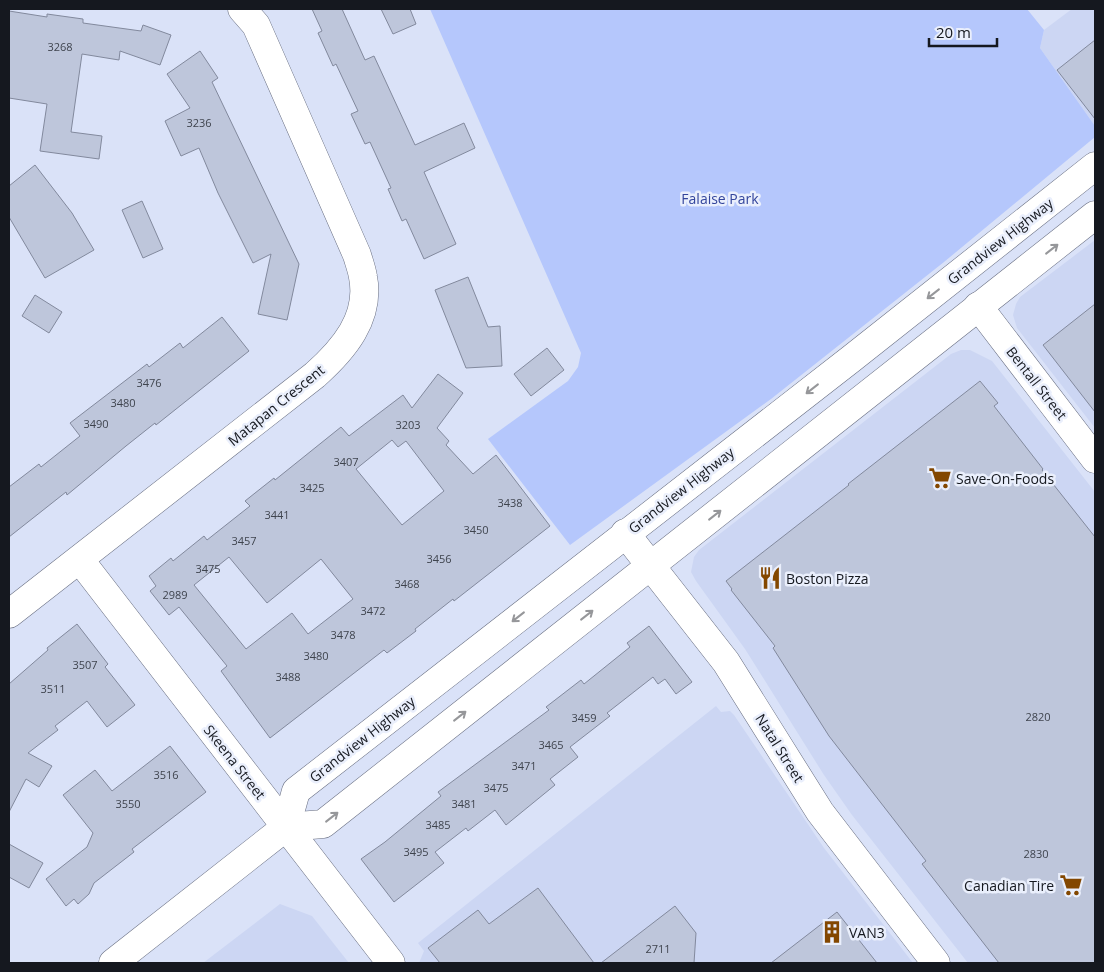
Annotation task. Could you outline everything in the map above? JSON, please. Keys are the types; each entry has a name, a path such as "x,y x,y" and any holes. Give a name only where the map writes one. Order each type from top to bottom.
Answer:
{"main road":[{"name":"Matapan Crescent","path":"9,614 315,375 334,358 355,329 364,306 364,279 357,254 256,25 242,9"},
{"name":"Grandview Highway","path":"286,827 296,791 1095,166"},
{"path":"113,963 286,827 323,824 1095,215"},
{"name":"Bentall Street","path":"978,306 1095,459"},
{"name":"Natal Street","path":"625,533 726,662 820,812 936,963"},
{"name":"Skeena Street","path":"80,560 392,963"}],"shaded area":[{"path":"1072,9 1095,9 1095,126 1040,48 1044,30"},
{"path":"1095,240 1095,428 1017,328 1013,315 1020,297"},
{"path":"961,350 970,350 992,361 1095,492 1095,963 968,963 852,815 824,775 745,649 691,572 694,557 699,550 951,354"},
{"path":"716,706 721,712 730,711 734,715 824,848 913,963 419,963 424,951 418,943"},
{"path":"280,904 312,916 349,963 203,963"}],"green space":[{"name":"Falaise Park","path":"430,9 1027,9 1044,30 1040,48 1095,126 1095,137 944,262 771,399 570,545 488,439 568,381 578,367 581,353"}],"building":[{"path":"312,9 342,9 365,60 374,56 415,145 464,123 475,148 424,172 456,244 424,259 406,219 402,221 388,189 391,188 370,142 365,144 351,114 358,111 336,64 333,66 318,33 322,31"},
{"path":"381,9 410,9 416,24 393,34"},
{"path":"9,11 47,17 47,14 83,19 83,23 141,31 143,25 171,35 160,65 120,51 119,60 82,54 71,132 102,136 99,159 40,151 47,104 9,98"},
{"path":"1095,40 1095,119 1057,70"},
{"path":"200,51 218,78 212,82 299,264 287,320 258,314 271,254 253,263 218,193 199,148 181,156 165,121 190,108 167,74"},
{"path":"35,165 72,213 94,250 45,278 9,217 9,186"},
{"path":"142,201 163,249 143,258 122,210"},
{"path":"468,277 488,327 500,326 502,366 466,368 435,290"},
{"path":"35,295 62,312 49,333 22,316"},
{"path":"1095,304 1095,412 1043,345"},
{"path":"222,317 249,351 156,425 155,423 67,495 66,492 9,537 9,487 39,464 41,467 80,436 70,423 147,364 149,367 180,343 183,348"},
{"path":"547,348 564,370 531,396 514,374"},
{"path":"438,374 463,393 437,428 449,441 446,445 473,474 496,455 550,526 454,601 453,599 387,653 384,650 270,738 221,671 227,666 179,607 169,615 150,591 156,586 149,576 171,558 173,561 204,536 207,540 250,506 245,501 274,478 275,480 341,427 349,436 403,395 412,408","holes":["392,440 398,447 406,441 444,491 402,525 356,469","229,557 267,603 321,559 353,599 308,634 292,613 246,649 194,585"]},
{"path":"980,381 998,403 994,406 1095,537 1095,963 999,963 922,864 926,861 829,736 773,648 775,646 726,581"},
{"path":"77,624 108,664 105,667 135,705 107,727 87,701 55,726 58,730 28,753 52,766 39,787 26,779 9,812 9,684 48,650 47,648"},
{"path":"649,626 692,682 676,694 665,679 658,684 653,677 607,713 610,716 570,747 578,757 550,779 555,785 506,825 495,810 468,831 466,828 435,852 444,863 394,902 361,859 441,796 438,792 549,710 546,707 581,680 584,684 630,647 627,643"},
{"path":"170,746 206,792 132,849 134,852 94,883 89,894 78,904 74,899 66,906 46,879 87,847 93,833 63,795 95,770 112,791"},
{"path":"9,844 43,863 29,888 9,877"},
{"path":"538,888 594,963 440,963 428,948 478,910 489,924"},
{"path":"675,906 696,933 694,963 601,963"},
{"name":"VAN3","path":"837,912 877,963 771,963"}],"place":[{"name":"Save-On-Foods","path":"940,478"},
{"name":"Boston Pizza","path":"770,578"},
{"name":"Canadian Tire","path":"1071,885"},
{"name":"VAN3","path":"832,932"}]}
